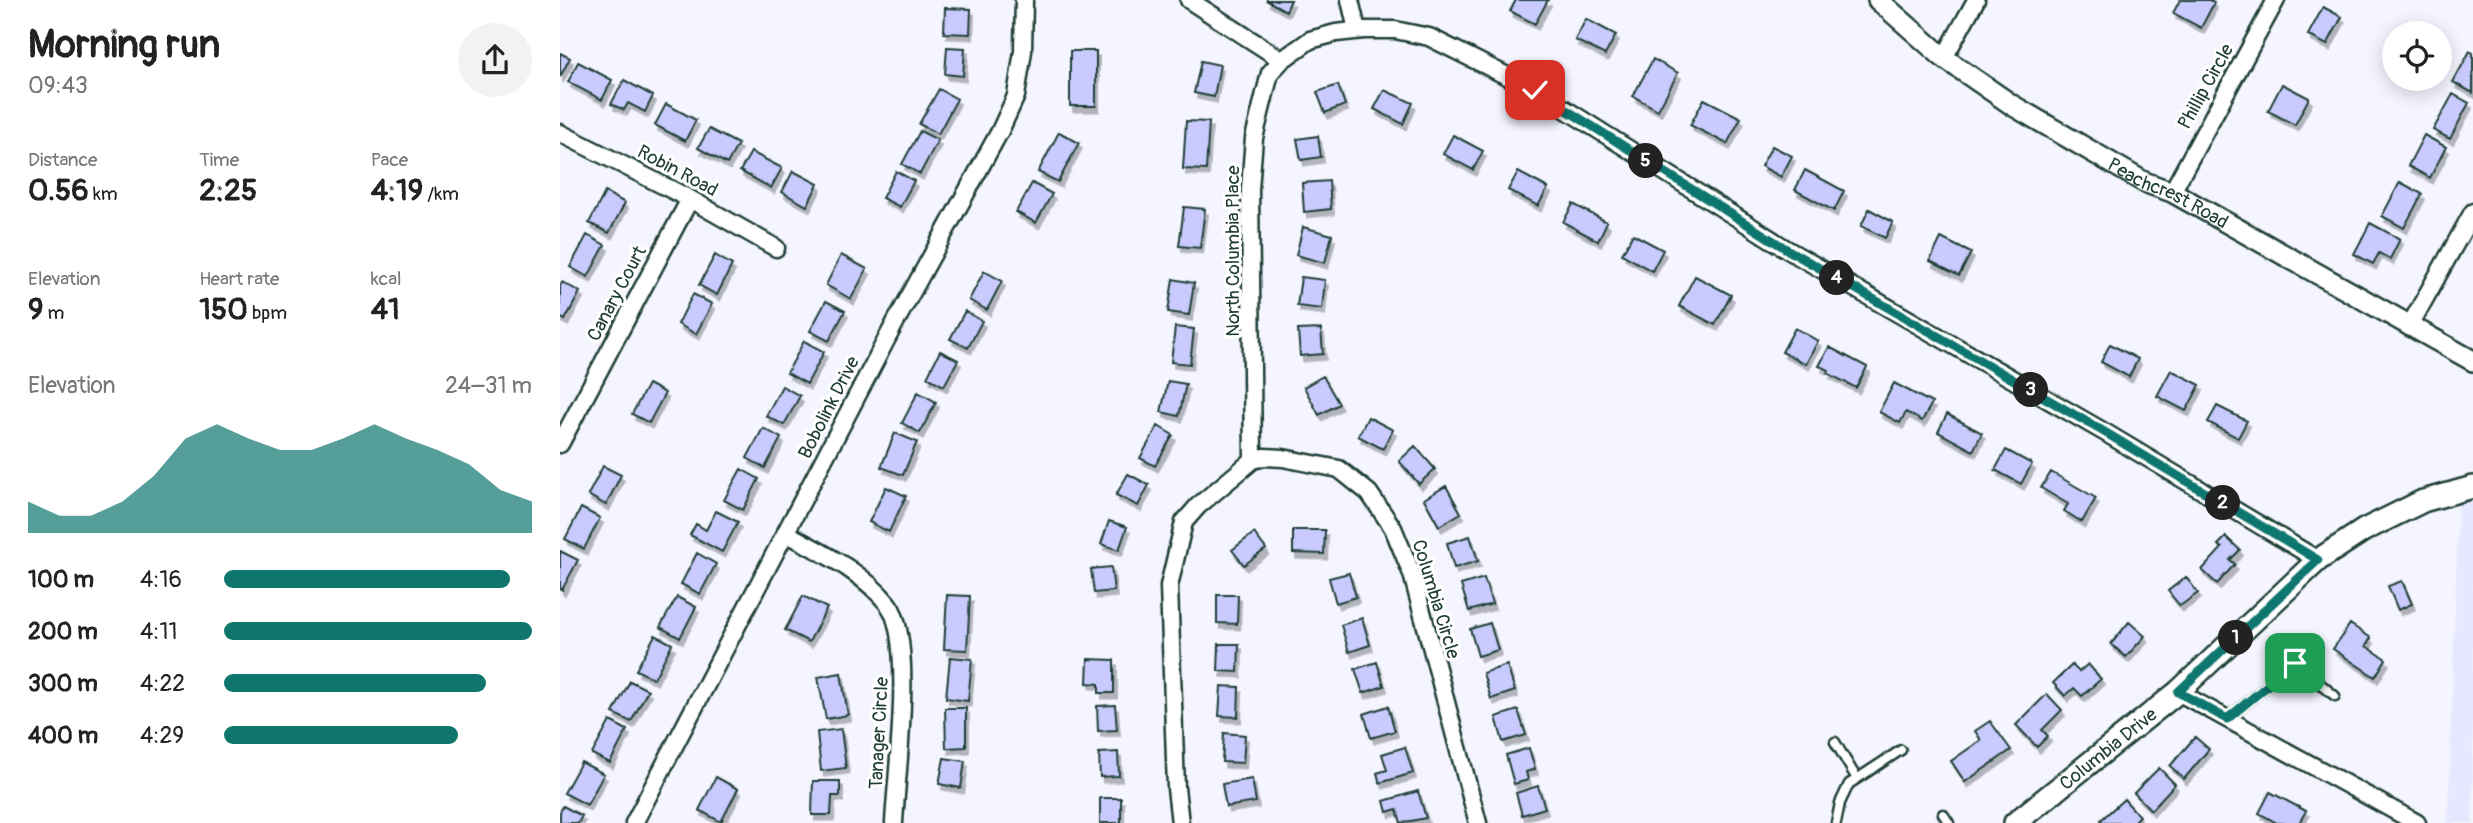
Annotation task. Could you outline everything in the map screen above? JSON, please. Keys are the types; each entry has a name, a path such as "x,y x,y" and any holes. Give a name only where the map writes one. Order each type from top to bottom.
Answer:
{"main road":[{"name":"Columbia Drive","path":"2015,823 2178,692 2318,560 2364,530 2423,501 2473,487"}],"street":[{"name":"Bobolink Drive","path":"634,823 1016,96 1023,51 1024,0"},
{"path":"1189,0 1282,60"},
{"path":"1350,0 1357,30"},
{"name":"Peachcrest Road","path":"1878,0 1944,58 2012,104 2144,182 2172,192 2473,361"},
{"path":"1944,58 1976,0"},
{"name":"Phillip Circle","path":"2172,192 2276,0"},
{"name":"North Columbia Place","path":"1253,460 1250,189 1254,138 1270,73 1282,60 1310,40 1357,30 1395,30 1429,37 1535,90 1788,250 2106,433 2318,560"},
{"name":"Robin Road","path":"560,132 690,199 775,248"},
{"name":"Canary Court","path":"560,444 690,199"},
{"path":"2409,327 2473,212"},
{"name":"Columbia Circle","path":"1253,460 1264,457 1283,458 1339,468 1369,493 1393,528 1412,574 1478,823"},
{"path":"1180,823 1176,788 1169,586 1184,522 1198,506 1253,460"},
{"name":"Tanager Circle","path":"786,533 842,565 872,587 890,607 898,635 904,677 894,823"},
{"path":"2178,692 2417,823"}],"lane":[{"path":"2227,719 2295,663 2336,696"},
{"path":"1835,742 1857,779"},
{"path":"1836,823 1840,803 1849,784 1901,750"},
{"path":"1943,814 1949,823"}],"shaded area":[{"path":"2473,482 2473,823 2448,823 2459,484"}],"building":[{"path":"1266,0 1291,0 1286,11"},
{"path":"1516,0 1548,0 1535,24 1510,11"},
{"path":"2180,0 2209,0 2214,3 2201,28 2173,13"},
{"path":"2323,7 2342,17 2327,45 2308,35"},
{"path":"945,8 971,9 970,34 944,33"},
{"path":"1586,19 1616,35 1605,55 1575,40"},
{"path":"947,47 965,48 963,76 945,74"},
{"path":"1070,51 1096,51 1096,106 1070,106"},
{"path":"2470,51 2473,53 2473,93 2453,82"},
{"path":"560,53 570,58 560,77"},
{"path":"1653,59 1678,73 1658,110 1633,96"},
{"path":"1201,61 1220,65 1214,97 1194,93"},
{"path":"578,62 612,80 602,100 568,82"},
{"path":"624,80 653,96 645,112 628,103 624,110 611,104"},
{"path":"2282,84 2309,98 2295,125 2268,111"},
{"path":"1338,85 1345,105 1325,113 1317,92"},
{"path":"939,89 957,99 938,134 919,124"},
{"path":"1384,90 1413,103 1403,124 1374,109"},
{"path":"2453,94 2469,103 2450,139 2433,130"},
{"path":"1704,99 1741,118 1727,144 1690,125"},
{"path":"666,104 696,120 685,141 655,125"},
{"path":"1186,121 1209,122 1206,170 1183,169"},
{"path":"709,129 738,144 727,164 698,148"},
{"path":"920,131 938,140 920,174 902,164"},
{"path":"1059,132 1079,143 1058,182 1038,172"},
{"path":"1453,135 1483,151 1473,170 1443,154"},
{"path":"2424,135 2446,147 2430,178 2408,166"},
{"path":"1318,136 1321,157 1301,160 1297,139"},
{"path":"1772,146 1792,156 1781,177 1761,166"},
{"path":"751,152 782,168 771,188 740,171"},
{"path":"1805,170 1844,191 1834,211 1795,190"},
{"path":"793,171 818,184 807,206 782,192"},
{"path":"896,171 914,181 900,207 882,198"},
{"path":"1518,172 1548,188 1538,206 1508,190"},
{"path":"1329,181 1331,209 1304,212 1302,183"},
{"path":"2400,182 2422,194 2404,228 2382,216"},
{"path":"1032,183 1052,194 1036,223 1016,212"},
{"path":"605,192 625,203 609,233 589,223"},
{"path":"1573,204 1607,222 1598,241 1563,222"},
{"path":"1184,207 1205,209 1200,248 1179,246"},
{"path":"1869,209 1893,222 1885,238 1861,226"},
{"path":"2370,223 2400,239 2390,259 2379,253 2373,264 2354,254"},
{"path":"1303,227 1332,235 1325,263 1296,255"},
{"path":"1633,234 1663,250 1652,271 1622,254"},
{"path":"587,235 605,245 588,277 570,267"},
{"path":"1941,238 1971,253 1959,276 1930,261"},
{"path":"715,255 732,265 717,295 699,285"},
{"path":"841,255 867,269 851,299 826,285"},
{"path":"984,271 1002,281 987,310 969,300"},
{"path":"1695,276 1731,295 1715,325 1679,306"},
{"path":"1301,277 1325,280 1322,309 1297,306"},
{"path":"1173,279 1194,283 1189,315 1168,312"},
{"path":"562,282 580,292 565,320 560,317"},
{"path":"693,294 712,304 696,334 678,324"},
{"path":"826,301 845,311 829,341 810,331"},
{"path":"965,311 982,321 968,348 950,339"},
{"path":"1175,327 1194,329 1190,364 1171,362"},
{"path":"1795,328 1818,341 1806,364 1782,352"},
{"path":"1321,329 1323,354 1300,356 1298,330"},
{"path":"804,341 824,352 807,384 787,373"},
{"path":"2110,344 2138,359 2129,377 2101,362"},
{"path":"1829,347 1867,367 1856,388 1819,366"},
{"path":"940,351 958,360 944,386 927,377"},
{"path":"2171,370 2200,385 2186,411 2157,396"},
{"path":"1323,376 1339,404 1319,415 1304,387"},
{"path":"1168,381 1186,384 1179,416 1161,412"},
{"path":"1894,383 1932,403 1922,421 1906,412 1900,423 1879,412"},
{"path":"648,384 665,393 649,423 632,414"},
{"path":"782,386 800,396 784,425 766,416"},
{"path":"918,392 936,402 920,433 902,423"},
{"path":"2217,406 2247,421 2238,438 2208,422"},
{"path":"1947,414 1982,433 1973,451 1938,432"},
{"path":"1368,417 1393,430 1383,449 1358,436"},
{"path":"1158,426 1173,435 1155,466 1140,458"},
{"path":"763,428 781,438 765,468 747,458"},
{"path":"895,433 917,442 903,475 881,467"},
{"path":"1415,446 1435,469 1419,484 1399,461"},
{"path":"2006,450 2032,464 2021,484 1995,470"},
{"path":"603,466 621,475 606,505 588,495"},
{"path":"741,469 759,479 743,510 724,500"},
{"path":"2051,472 2096,498 2082,522 2064,511 2068,504 2041,488"},
{"path":"1128,474 1149,485 1138,506 1116,495"},
{"path":"1446,486 1461,513 1439,526 1424,499"},
{"path":"886,487 906,496 889,532 869,522"},
{"path":"581,508 600,518 584,549 565,539"},
{"path":"716,511 738,522 722,552 690,535 696,524 706,530"},
{"path":"1109,521 1127,527 1119,550 1101,544"},
{"path":"1293,530 1325,530 1324,554 1293,553"},
{"path":"1254,533 1266,549 1244,565 1232,550"},
{"path":"1470,536 1478,561 1454,568 1447,543"},
{"path":"2226,537 2240,550 2230,560 2235,564 2217,584 2202,570 2222,548 2218,545"},
{"path":"560,551 578,560 562,590 560,589"},
{"path":"697,553 716,564 700,594 681,584"},
{"path":"1111,567 1114,591 1094,593 1091,569"},
{"path":"1349,573 1356,597 1336,603 1329,578"},
{"path":"2186,577 2198,593 2180,606 2168,591"},
{"path":"1484,578 1492,604 1469,611 1461,585"},
{"path":"2402,581 2412,604 2398,610 2388,586"},
{"path":"947,595 970,596 967,650 944,649"},
{"path":"1217,595 1238,595 1237,624 1217,623"},
{"path":"803,596 827,608 809,642 785,630"},
{"path":"677,597 696,607 680,638 660,627"},
{"path":"1362,618 1370,645 1349,652 1341,625"},
{"path":"2129,622 2145,636 2126,657 2111,644"},
{"path":"1490,623 1498,650 1478,656 1470,629"},
{"path":"2350,624 2371,638 2366,646 2386,659 2375,677 2333,649"},
{"path":"655,635 672,644 654,679 636,670"},
{"path":"1219,644 1239,644 1238,672 1218,671"},
{"path":"950,657 972,659 968,701 946,698"},
{"path":"1088,659 1114,660 1114,693 1099,693 1099,684 1087,683"},
{"path":"1377,662 1384,686 1363,693 1355,669"},
{"path":"2088,664 2101,679 2082,696 2074,688 2065,696 2053,683 2072,665 2079,672"},
{"path":"1507,665 1515,691 1491,699 1483,673"},
{"path":"841,673 848,715 826,719 818,677"},
{"path":"630,681 648,690 631,722 613,713"},
{"path":"1221,686 1239,687 1238,717 1219,716"},
{"path":"2047,694 2062,710 2042,730 2048,736 2037,747 2016,725"},
{"path":"1115,705 1117,730 1098,731 1097,706"},
{"path":"1388,706 1395,731 1371,738 1364,714"},
{"path":"945,708 966,708 966,747 946,748"},
{"path":"1518,710 1526,735 1503,742 1496,717"},
{"path":"610,721 627,730 610,763 592,754"},
{"path":"1990,721 2011,750 1965,782 1951,761 1981,740 1975,731"},
{"path":"841,729 846,768 821,771 817,732"},
{"path":"1224,733 1245,735 1243,763 1222,762"},
{"path":"2195,737 2209,749 2184,779 2170,766"},
{"path":"1405,747 1413,773 1380,783 1377,773 1387,770 1382,754"},
{"path":"1529,748 1535,769 1526,772 1528,780 1514,784 1506,755"},
{"path":"1118,752 1119,776 1100,777 1099,753"},
{"path":"944,758 965,761 961,788 939,784"},
{"path":"581,762 604,774 587,805 564,793"},
{"path":"2159,768 2175,784 2151,810 2134,793"},
{"path":"716,777 738,789 721,822 699,810"},
{"path":"1252,779 1256,802 1226,807 1222,784"},
{"path":"813,781 840,781 840,796 832,796 831,815 812,815"},
{"path":"1538,786 1545,808 1522,815 1516,793"},
{"path":"1418,791 1426,818 1401,823 1397,809 1387,812 1384,801"},
{"path":"2270,792 2306,811 2299,823 2277,823 2259,813"},
{"path":"1100,798 1121,798 1121,823 1100,823"},
{"path":"2124,799 2139,816 2132,823 2103,823 2101,820"},
{"path":"563,806 582,816 578,823 560,823"}],"route":[{"path":"1535,90 1788,250 2106,433 2318,560 2178,692 2227,719 2295,663"}]}
